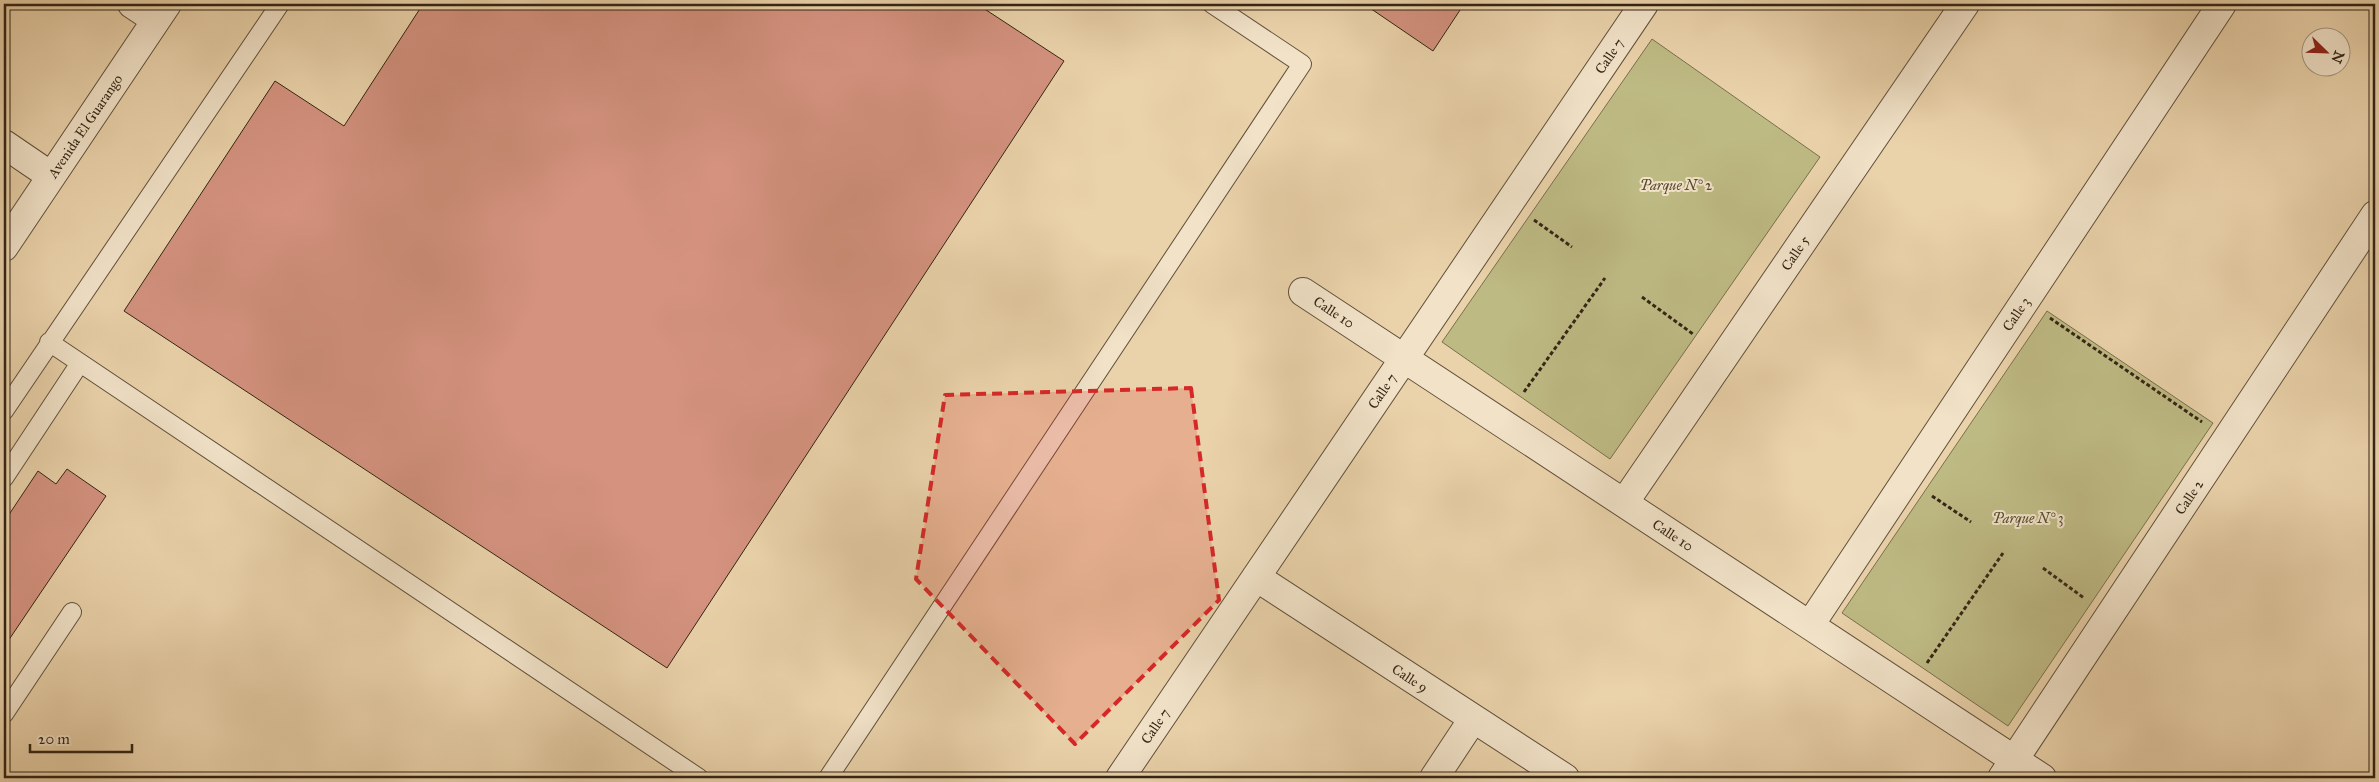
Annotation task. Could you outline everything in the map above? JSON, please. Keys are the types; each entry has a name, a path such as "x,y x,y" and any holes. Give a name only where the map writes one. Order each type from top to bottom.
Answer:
{"street":[{"path":"132,4 161,12"},
{"name":"Calle 7","path":"1120,778 1644,4"},
{"name":"Calle 5","path":"1624,503 1965,4"},
{"name":"Calle 3","path":"1810,625 2222,4"},
{"name":"Avenida El Guarango","path":"4,247 161,12"},
{"path":"4,144 52,176"},
{"name":"Calle 2","path":"2008,769 2375,216"},
{"name":"Calle 10","path":"1303,292 1810,625 2008,769 2042,778"},
{"name":"Calle 9","path":"1256,577 1565,778"},
{"path":"1434,778 1473,719"}],"lane":[{"path":"4,411 280,4"},
{"path":"828,778 1302,64 1212,4"},
{"path":"49,342 699,778"},
{"path":"4,478 80,363"},
{"path":"4,714 72,612"}],"path":[{"path":"1533,220 1572,247"},
{"path":"1524,392 1605,278"},
{"path":"1642,297 1693,334"},
{"path":"2048,316 2206,425"},
{"path":"1928,494 1970,522"},
{"path":"1927,663 2003,553"},
{"path":"2043,568 2086,600 2081,607"},
{"path":"1919,658 1935,668"}],"highlighted area":[{"path":"1191,388 1219,600 1075,744 916,579 945,395"}],"green space":[{"name":"Parque N° 2","path":"1652,39 1820,157 1610,459 1442,342"},
{"name":"Parque N° 3","path":"2047,311 2213,423 2008,726 1842,613"}],"building":[{"path":"423,4 977,4 1064,61 667,668 124,311 275,81 344,126"},
{"path":"1364,4 1464,4 1433,51"},
{"path":"67,469 106,496 4,647 4,522 38,471 56,484"}]}
